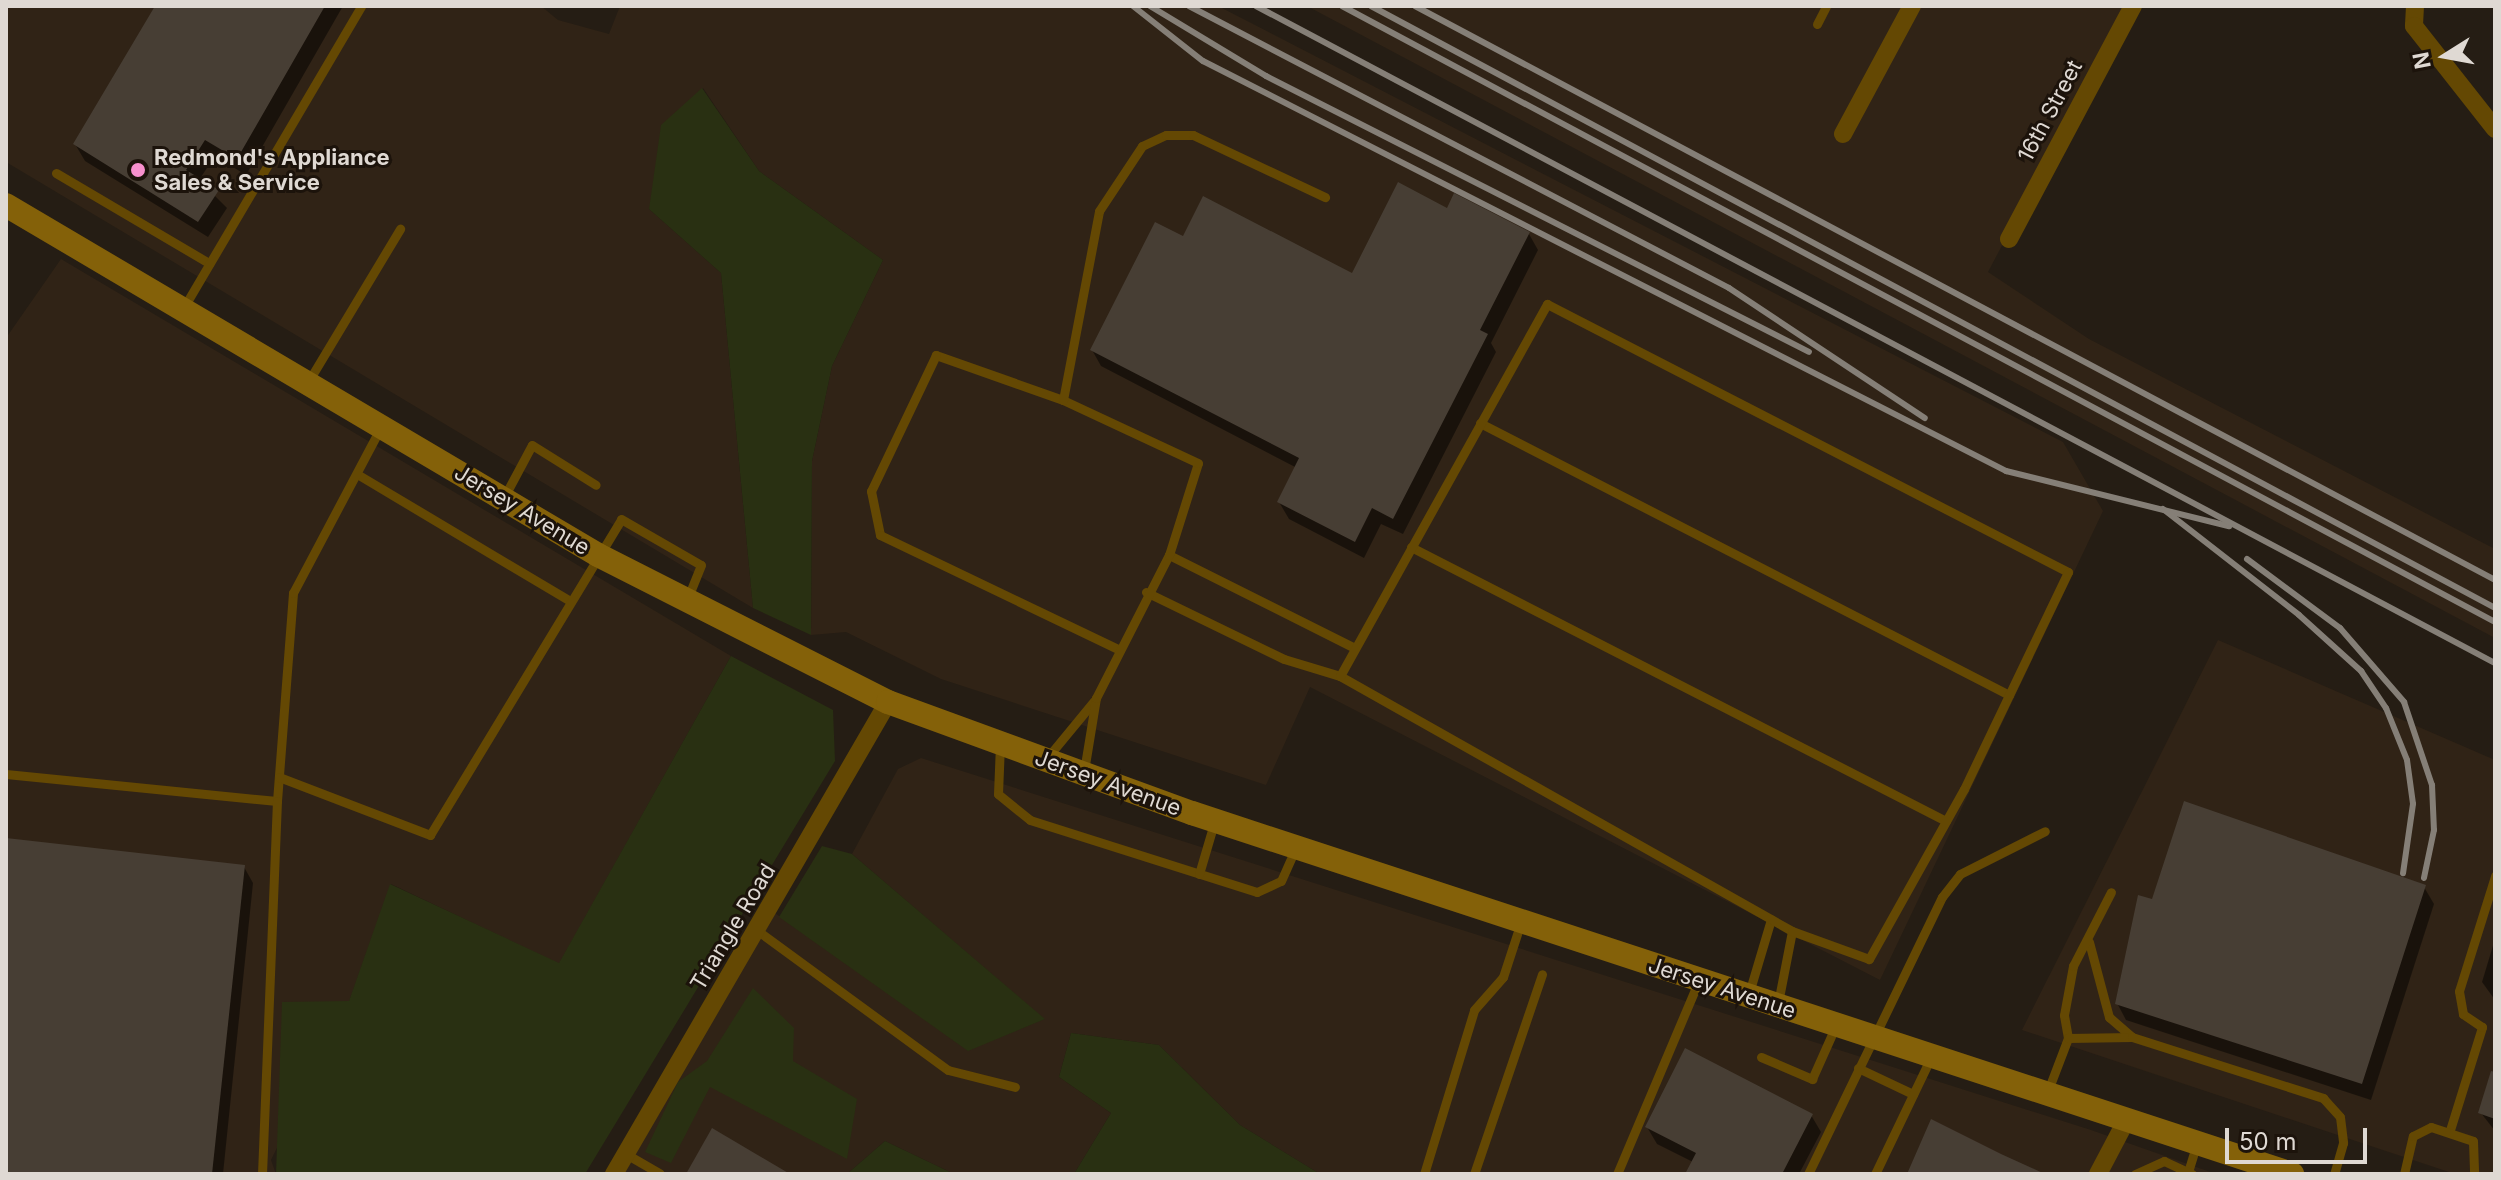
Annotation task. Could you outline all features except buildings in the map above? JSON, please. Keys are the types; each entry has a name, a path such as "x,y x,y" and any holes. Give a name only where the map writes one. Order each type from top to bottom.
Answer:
{"street":[{"path":"1843,134 1912,6"},
{"name":"16th Street","path":"2009,239 2133,6"},
{"path":"2415,6 2414,26 2495,129"},
{"name":"Jersey Avenue","path":"6,205 598,555 888,702 1215,820 2284,1173"},
{"name":"Triangle Road","path":"614,1174 758,931 888,702"},
{"path":"2103,1173 2126,1121"}],"lane":[{"path":"182,310 361,6"},
{"path":"1817,24 1826,6"},
{"path":"1063,400 1099,211 1142,146 1166,135 1193,135 1325,197"},
{"path":"56,173 209,263"},
{"path":"308,382 400,229"},
{"path":"1146,592 1284,659 1340,676 1792,931 1869,959 1946,821 2068,572 1547,304 1340,676"},
{"path":"1084,774 1096,698 1146,592 1169,555 1198,463 1063,400 936,355 871,491 880,535 1118,649"},
{"path":"1480,423 2009,695"},
{"path":"262,1174 277,801 293,593 382,426"},
{"path":"503,499 532,445 596,485"},
{"path":"357,474 570,601"},
{"path":"279,777 430,835 621,519 701,565 686,602"},
{"path":"1411,547 1946,821"},
{"path":"1169,555 1355,648"},
{"path":"1045,760 1096,698"},
{"path":"1000,744 996,782 1008,810 1257,892 1273,889 1296,847"},
{"path":"6,774 277,801"},
{"path":"1199,874 1215,820"},
{"path":"1808,1174 1925,923 1960,874 2045,831"},
{"path":"2450,1130 2482,1027 2463,1014 2459,991 2495,876"},
{"path":"2046,1095 2068,1038 2064,1015 2073,966 2111,892"},
{"path":"1748,996 1771,919"},
{"path":"1424,1174 1474,1010 1503,977 1521,922"},
{"path":"758,931 948,1070 1015,1087"},
{"path":"1778,1006 1792,931"},
{"path":"2088,940 2109,1017 2132,1037"},
{"path":"1474,1174 1542,974"},
{"path":"1617,1174 1699,980"},
{"path":"1761,1057 1812,1079 1836,1025"},
{"path":"2068,1038 2132,1037 2323,1098 2340,1117 2343,1143 2334,1174"},
{"path":"1875,1174 1931,1057"},
{"path":"1858,1068 1913,1094"},
{"path":"2404,1174 2420,1129 2450,1130 2473,1141 2474,1174"},
{"path":"2135,1174 2164,1161 2190,1173 2197,1143"},
{"path":"626,1154 660,1174"}],"shaded area":[{"path":"6,6 541,6 558,20 609,34 620,6 1218,6 2063,442 2103,511 1880,980 1310,687 1266,785 941,679 846,632 811,635 812,461 832,366 883,260 759,171 703,88 649,209 721,273 753,608 6,162"},
{"path":"1307,6 2129,6 1988,272 2089,339 2495,549 2495,638"},
{"path":"61,259 731,656 559,964 391,884 349,1002 271,1160 276,1174 6,1174 6,338"},
{"path":"2218,640 2495,760 2495,1174 2455,1174 2022,1030"},
{"path":"921,758 2091,1130 2216,1174 1320,1174 1240,1125 1159,1045 1071,1033 1059,1077 1111,1113 1074,1174 954,1174 885,1141 847,1174 614,1174 765,906 968,1050 1044,1019 852,854 898,769"}],"green space":[{"path":"702,88 759,171 883,260 832,366 812,461 811,635 753,608 721,273 649,209 661,125"},
{"path":"731,656 833,710 835,761 585,1174 276,1174 282,1002 349,1001 390,884 559,963"},
{"path":"822,846 852,854 1045,1019 968,1051 779,917"},
{"path":"753,988 794,1028 793,1061 857,1099 847,1159 710,1087 671,1163 645,1152 678,1082 707,1061"},
{"path":"1071,1033 1159,1045 1240,1125 1320,1174 1074,1174 1111,1113 1059,1077"},
{"path":"885,1141 954,1174 847,1174"}],"railway":[{"path":"1133,6 1203,61 2006,471 2229,526"},
{"path":"1150,6 1266,76 1809,352"},
{"path":"1189,6 1729,288 1925,418"},
{"path":"1256,6 2495,663"},
{"path":"1342,6 2495,622"},
{"path":"1371,6 2495,608"},
{"path":"1415,6 2495,580"},
{"path":"2163,509 2299,615 2361,671 2386,708 2407,760 2413,804 2403,873"},
{"path":"2247,559 2340,628 2404,702 2432,785 2434,830 2424,878"}],"place":[{"name":"Redmond's Appliance Sales & Service","path":"138,170"}]}
